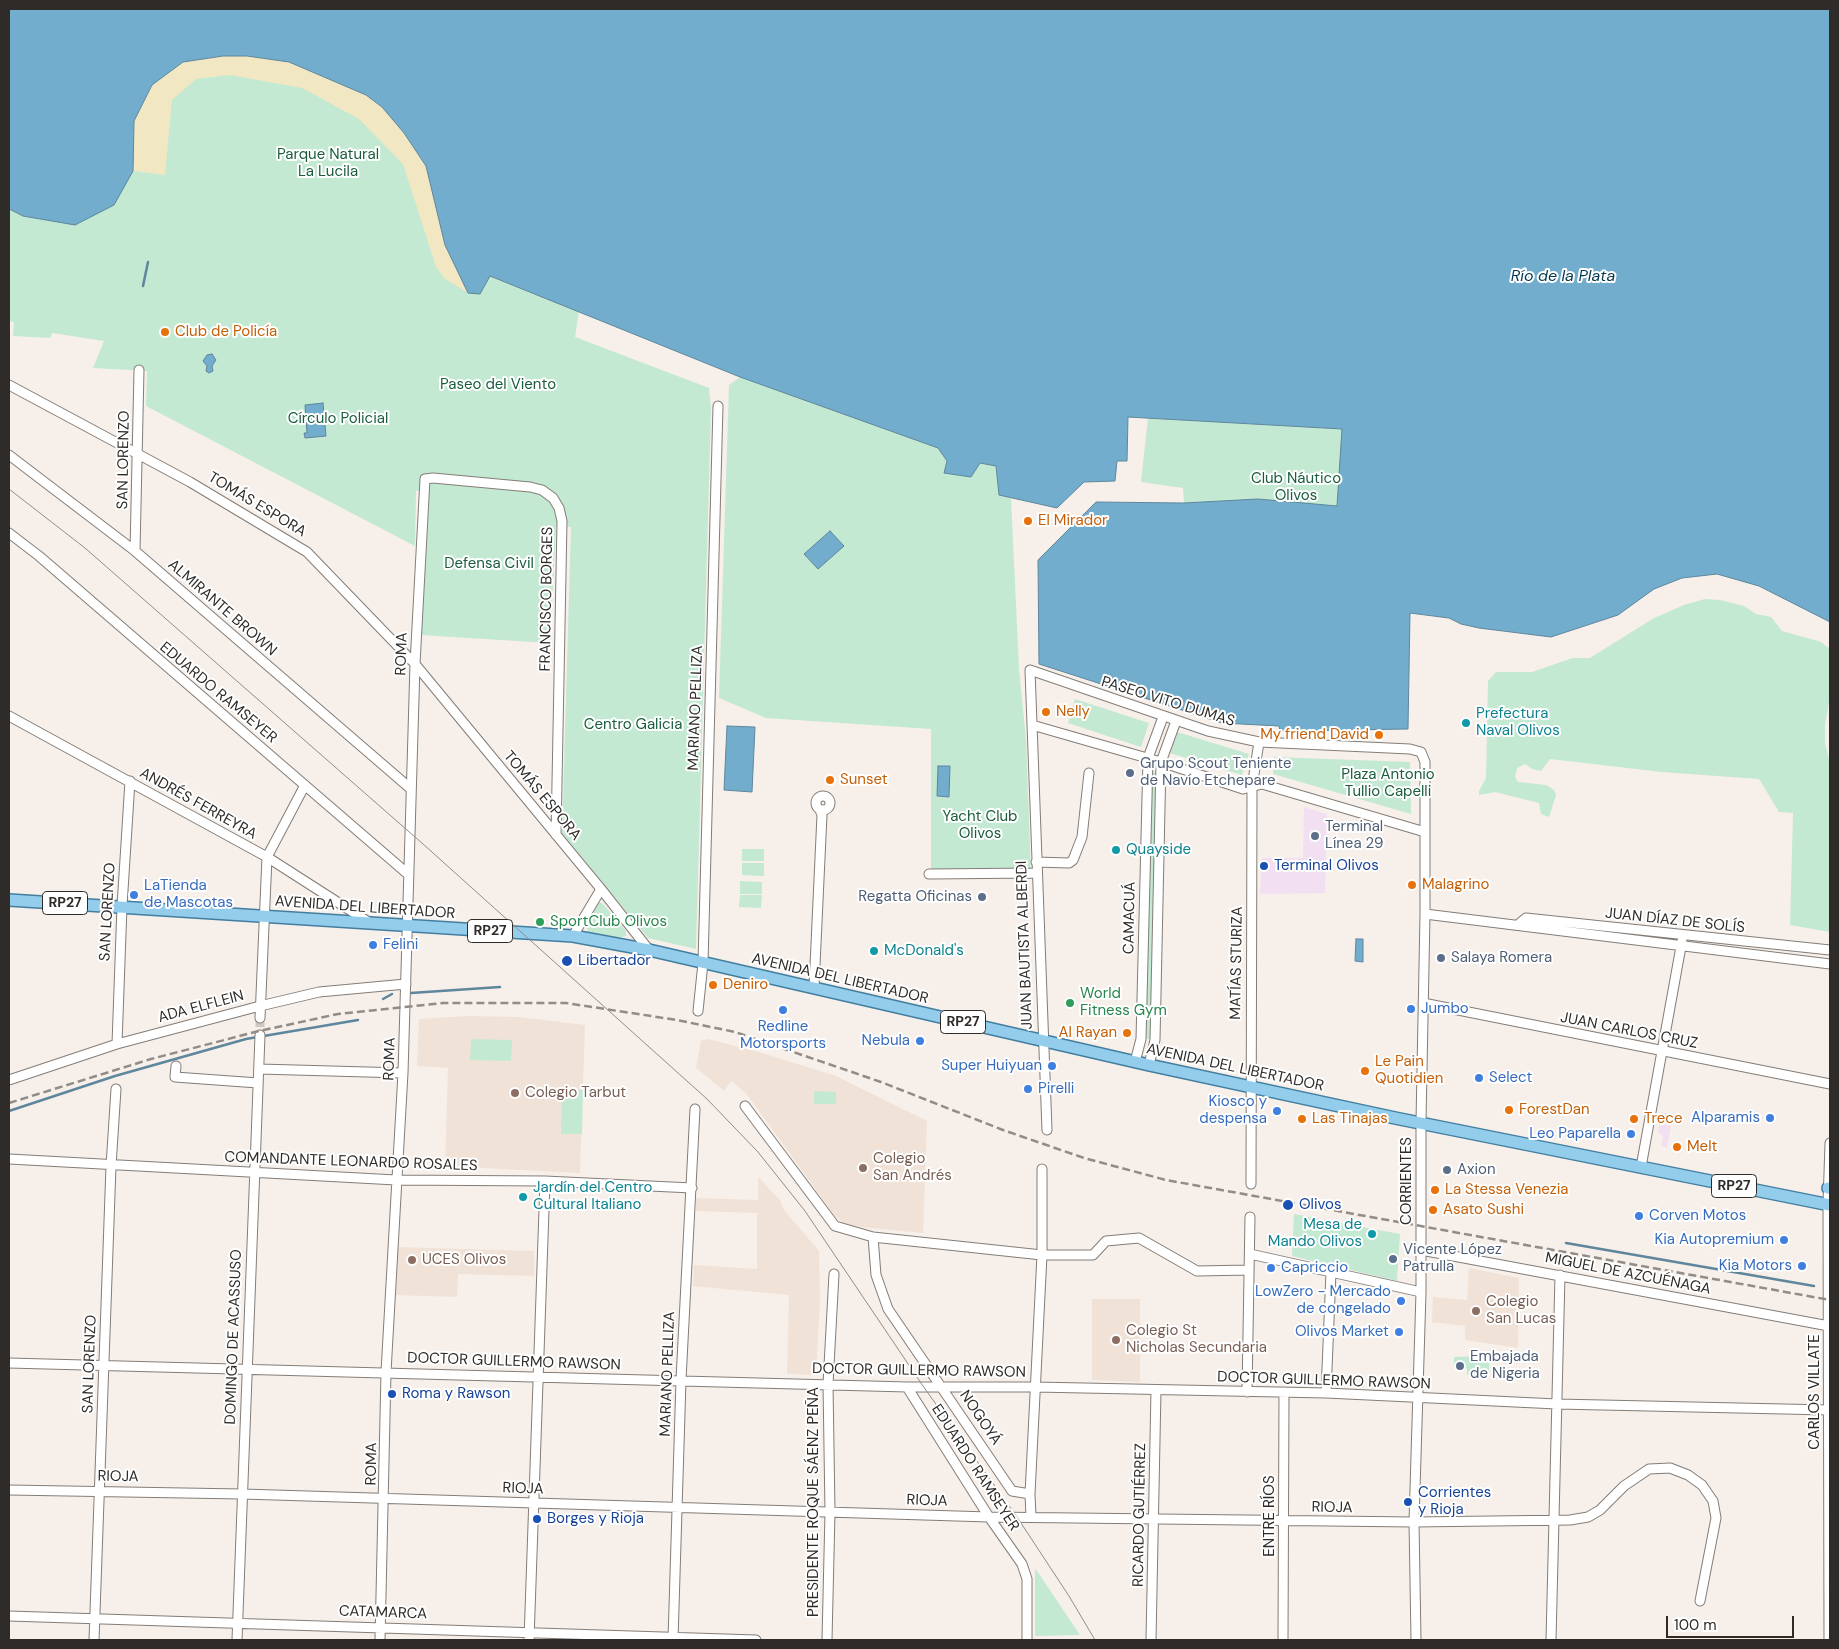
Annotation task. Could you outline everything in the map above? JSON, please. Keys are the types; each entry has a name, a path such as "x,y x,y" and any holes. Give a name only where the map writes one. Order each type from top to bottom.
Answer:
{"main road":[{"name":"AVENIDA DEL LIBERTADOR","path":"9,900 573,936 648,950 814,987 1149,1065 1829,1205"}],"street":[{"name":"SAN LORENZO","path":"135,551 139,370"},
{"name":"TOMÁS ESPORA","path":"9,385 206,490 307,552 415,664 601,889 648,950"},
{"name":"MARIANO PELLIZA","path":"698,1011 703,963 718,406"},
{"name":"ALMIRANTE BROWN","path":"9,455 135,551 411,790"},
{"name":"FRANCISCO BORGES","path":"425,479 433,478 530,487 542,490 553,498 559,508 562,521 556,835"},
{"name":"ROMA","path":"380,1640 385,1498 386,1372 403,1073 415,664 425,479"},
{"name":"EDUARDO RAMSEYER","path":"9,533 39,556 409,875"},
{"name":"PASEO VITO DUMAS","path":"1030,670 1163,717 1208,731 1258,742 1410,749 1420,752"},
{"name":"JUAN BAUTISTA ALBERDI","path":"1030,670 1042,1041 1047,1130"},
{"name":"ANDRÉS FERREYRA","path":"9,716 267,857 371,923"},
{"name":"CAMACUÁ","path":"1136,1062 1141,1040 1148,758 1163,717"},
{"name":"CAMACUÁ","path":"1149,1065 1155,1040 1161,762 1176,721"},
{"path":"1032,726 1148,758 1244,789 1262,784 1425,832"},
{"name":"MATÍAS STURIZA","path":"1251,1184 1252,787 1258,742"},
{"name":"CORRIENTES","path":"1416,1640 1414,1522 1421,1292 1421,1122 1425,914 1425,762 1420,752"},
{"path":"1036,862 1069,863 1073,860 1082,837 1089,773"},
{"name":"SAN LORENZO","path":"117,1044 122,906 130,782"},
{"path":"260,1017 267,857 305,785"},
{"path":"814,987 823,811"},
{"path":"1146,846 1159,846"},
{"path":"929,874 1037,873"},
{"path":"573,936 601,889"},
{"name":"JUAN DÍAZ DE SOLÍS","path":"1425,914 1519,924 1525,928 1830,964"},
{"name":"JUAN DÍAZ DE SOLÍS","path":"1519,924 1526,918 1682,936 1830,950"},
{"path":"1641,1167 1682,936"},
{"path":"1143,980 1156,981"},
{"name":"ADA ELFLEIN","path":"9,1080 117,1044 270,1003 319,992 406,984"},
{"path":"260,1017 264,1007 270,1003"},
{"name":"JUAN CARLOS CRUZ","path":"1423,1003 1830,1084"},
{"path":"245,1010 254,1012 260,1017"},
{"name":"DOMINGO DE ACASSUSO","path":"237,1640 260,1035"},
{"path":"176,1066 175,1078 258,1083"},
{"path":"258,1069 403,1073"},
{"name":"SAN LORENZO","path":"94,1640 98,1490 105,1367 111,1166 116,1089"},
{"path":"745,1106 835,1226 873,1237 1042,1255 1093,1255 1106,1242 1139,1238 1197,1271 1249,1270"},
{"name":"MARIANO PELLIZA","path":"673,1638 681,1380 695,1109"},
{"name":"CARLOS VILLATE","path":"1829,1640 1830,1143"},
{"name":"COMANDANTE LEONARDO ROSALES","path":"9,1159 396,1180 545,1181 692,1188"},
{"path":"1031,1518 1030,1494 1042,1255 1042,1168"},
{"path":"529,1636 545,1181"},
{"path":"1247,1392 1250,1217"},
{"name":"NOGOYÁ","path":"873,1237 876,1275 888,1309 1012,1491 1030,1494"},
{"name":"MIGUEL DE AZCUÉNAGA","path":"1421,1250 1829,1326"},
{"path":"1250,1254 1421,1292"},
{"path":"1326,1393 1331,1272"},
{"name":"PRESIDENTE ROQUE SÁENZ PEÑA","path":"827,1640 830,1512 828,1384 834,1274"},
{"path":"1551,1640 1560,1275"},
{"name":"DOCTOR GUILLERMO RAWSON","path":"9,1364 386,1372 907,1387 1035,1386 1326,1393 1557,1404 1829,1410"},
{"name":"EDUARDO RAMSEYER","path":"907,1387 989,1517 1022,1564 1027,1579 1027,1640"},
{"name":"RICARDO GUTIÉRREZ","path":"1151,1640 1156,1390"},
{"name":"ENTRE RÍOS","path":"1283,1640 1284,1392"},
{"name":"RIOJA","path":"9,1490 98,1490 1031,1518 1414,1522 1570,1520 1594,1513 1624,1486 1649,1469 1670,1468 1702,1485 1713,1501 1716,1518 1700,1601"},
{"name":"CATAMARCA","path":"9,1616 381,1627 529,1636 756,1640"}],"shaded area":[{"name":"Terminal Línea 29","path":"1304,807 1327,814 1325,893 1260,894 1262,858 1303,858"},
{"name":"Colegio Tarbut","path":"468,1016 519,1017 585,1025 580,1173 445,1166 448,1068 417,1066 419,1019"},
{"name":"Colegio San Andrés","path":"708,1039 759,1052 836,1076 927,1121 923,1233 852,1226 835,1216 746,1093 731,1081 724,1091 696,1068 701,1041"},
{"path":"1661,1112 1673,1114 1667,1148 1661,1146 1663,1137 1658,1131"},
{"path":"758,1177 780,1200 784,1210 819,1251 820,1299 816,1375 787,1374 789,1295 693,1286 694,1265 757,1269 757,1213 696,1211 696,1198 758,1200"},
{"path":"397,1247 534,1251 534,1276 458,1274 457,1297 395,1295"},
{"name":"Colegio San Lucas","path":"1469,1268 1519,1278 1518,1348 1465,1340 1465,1326 1432,1322 1433,1297 1467,1300"},
{"name":"Colegio St Nicholas Secundaria","path":"1092,1299 1140,1299 1140,1382 1092,1380"}],"green space":[{"path":"183,62 366,95 490,276 579,311 575,337 709,388 711,408 696,949 648,938 562,833 571,527 556,527 550,643 420,635 423,490 416,491 415,546 146,406 147,371 93,368 104,341 52,333 50,338 13,336 14,322 9,321 9,209 23,216"},
{"name":"Yacht Club Olivos","path":"740,377 938,448 947,462 944,473 980,463 996,466 999,495 1011,498 1019,669 1026,739 1031,875 931,876 931,729 766,718 719,698 729,385"},
{"name":"Club Náutico Olivos","path":"1148,418 1342,429 1347,621 1238,501 1184,503 1183,488 1141,482"},
{"path":"1705,599 1720,600 1744,606 1756,614 1771,617 1782,631 1821,642 1830,649 1830,696 1825,725 1825,743 1830,763 1830,932 1790,925 1793,813 1779,812 1759,779 1662,772 1550,759 1541,771 1532,769 1525,764 1517,768 1515,777 1518,782 1546,785 1554,790 1556,795 1549,817 1541,814 1539,803 1495,792 1479,795 1479,791 1486,778 1488,681 1496,672 1532,672 1573,658 1590,658 1654,618 1684,605"},
{"path":"1075,699 1149,723 1141,747 1068,723"},
{"path":"1177,732 1249,754 1242,775 1170,753"},
{"name":"Plaza Antonio Tullio Capelli","path":"1274,757 1410,762 1411,814 1273,774"},
{"path":"1150,771 1157,773 1152,1039 1143,1039"},
{"path":"742,849 764,849 764,861 742,861"},
{"path":"742,863 764,863 764,876 742,875"},
{"path":"740,881 762,882 762,894 740,894"},
{"path":"740,895 762,895 761,908 739,907"},
{"path":"598,903 602,903 626,931 626,936 618,938 588,932 587,928"},
{"path":"471,1039 512,1040 511,1061 470,1060"},
{"path":"562,1089 583,1090 582,1134 561,1134"},
{"path":"814,1091 836,1092 836,1104 814,1104"},
{"path":"1294,1214 1400,1234 1397,1281 1292,1256"},
{"path":"1489,1356 1489,1375 1467,1375 1467,1368 1454,1368 1454,1357"},
{"path":"1035,1568 1080,1635 1035,1636"}],"sand":[{"path":"223,56 247,56 289,62 366,95 382,107 404,133 426,166 445,245 468,293 445,279 436,267 403,164 359,119 302,88 230,75 196,79 172,100 165,175 133,171 134,121 152,85 183,62"}],"water":[{"name":"Río de la Plata","path":"9,9 1830,9 1830,622 1759,586 1717,574 1682,578 1654,589 1618,615 1551,637 1479,628 1461,624 1449,618 1410,613 1408,729 1280,731 1279,726 1222,723 1039,664 1038,560 1096,502 1184,503 1258,499 1337,506 1342,429 1128,417 1127,461 1117,461 1115,481 1084,482 1057,508 999,495 996,466 980,463 971,477 944,473 947,461 938,448 740,377 490,276 480,294 468,293 445,245 426,166 404,133 382,107 366,95 289,62 247,56 223,56 183,62 152,85 134,121 133,171 114,205 75,225 23,216 9,209"},
{"path":"212,354 216,360 212,366 213,371 209,373 206,371 207,366 203,361 207,355"},
{"path":"323,403 326,436 305,438 304,433 307,433 305,405"},
{"path":"830,531 844,546 818,569 804,554"},
{"path":"727,726 755,727 752,792 724,790"},
{"path":"938,766 950,766 949,797 937,796"},
{"path":"1356,939 1363,939 1363,962 1355,961"}],"waterway":[{"path":"143,286 148,262"},
{"path":"411,993 500,987"},
{"path":"383,999 392,994"},
{"path":"9,1111 115,1076 246,1039 358,1020"},
{"path":"1566,1243 1814,1286"}],"tunnel":[{"path":"260,1018 260,1035"}],"tram line":[{"path":"9,489 85,548 423,844 707,1099 758,1152 805,1211 923,1386 1017,1517 1069,1596 1095,1640"}],"railway":[{"path":"9,1103 151,1059 259,1031 338,1014 443,1003 566,1003 677,1020 735,1032 881,1082 1003,1130 1084,1158 1166,1180 1830,1300"}],"place":[{"name":"Club de Policía","path":"165,332"},
{"name":"El Mirador","path":"1028,521"},
{"name":"Nelly","path":"1046,712"},
{"name":"Prefectura Naval Olivos","path":"1466,723"},
{"name":"My friend David","path":"1379,735"},
{"name":"Grupo Scout Teniente de Navío Etchepare","path":"1130,773"},
{"name":"Sunset","path":"830,780"},
{"name":"Terminal Línea 29","path":"1315,836"},
{"name":"Quayside","path":"1116,850"},
{"name":"Terminal Olivos","path":"1264,866"},
{"name":"Malagrino","path":"1412,885"},
{"name":"LaTienda de Mascotas","path":"134,895"},
{"name":"Regatta Oficinas","path":"982,897"},
{"name":"SportClub Olivos","path":"540,922"},
{"name":"Felini","path":"373,945"},
{"name":"McDonald's","path":"874,951"},
{"name":"Salaya Romera","path":"1441,958"},
{"name":"Libertador","path":"567,961"},
{"name":"Deniro","path":"713,985"},
{"name":"World Fitness Gym","path":"1070,1003"},
{"name":"Jumbo","path":"1411,1009"},
{"name":"Redline Motorsports","path":"783,1010"},
{"name":"Al Rayan","path":"1127,1033"},
{"name":"Nebula","path":"920,1041"},
{"name":"Super Huiyuan","path":"1052,1066"},
{"name":"Le Pain Quotidien","path":"1365,1071"},
{"name":"Select","path":"1479,1078"},
{"name":"Pirelli","path":"1028,1089"},
{"name":"Colegio Tarbut","path":"515,1093"},
{"name":"ForestDan","path":"1509,1110"},
{"name":"Kiosco y despensa","path":"1277,1111"},
{"name":"Alparamis","path":"1770,1118"},
{"name":"Las Tinajas","path":"1302,1119"},
{"name":"Trece","path":"1634,1119"},
{"name":"Leo Paparella","path":"1631,1134"},
{"name":"Melt","path":"1677,1147"},
{"name":"Colegio San Andrés","path":"863,1168"},
{"name":"Axion","path":"1447,1170"},
{"name":"La Stessa Venezia","path":"1435,1190"},
{"name":"Jardín del Centro Cultural Italiano","path":"523,1197"},
{"name":"Olivos","path":"1288,1205"},
{"name":"Asato Sushi","path":"1433,1210"},
{"name":"Corven Motos","path":"1639,1216"},
{"name":"Mesa de Mando Olivos","path":"1372,1234"},
{"name":"Kia Autopremium","path":"1784,1240"},
{"name":"Vicente López Patrulla","path":"1393,1259"},
{"name":"UCES Olivos","path":"412,1260"},
{"name":"Kia Motors","path":"1802,1266"},
{"name":"Capriccio","path":"1271,1268"},
{"name":"LowZero - Mercado de congelado","path":"1401,1301"},
{"name":"Colegio San Lucas","path":"1476,1311"},
{"name":"Olivos Market","path":"1399,1332"},
{"name":"Colegio St Nicholas Secundaria","path":"1116,1340"},
{"name":"Embajada de Nigeria","path":"1460,1366"},
{"name":"Roma y Rawson","path":"392,1394"},
{"name":"Corrientes y Rioja","path":"1408,1502"},
{"name":"Borges y Rioja","path":"537,1519"}],"park label":[{"name":"Parque Natural La Lucila","path":"328,164"},
{"name":"Paseo del Viento","path":"498,385"},
{"name":"Círculo Policial","path":"338,419"},
{"name":"Defensa Civil","path":"489,564"},
{"name":"Centro Galicia","path":"633,725"}]}
